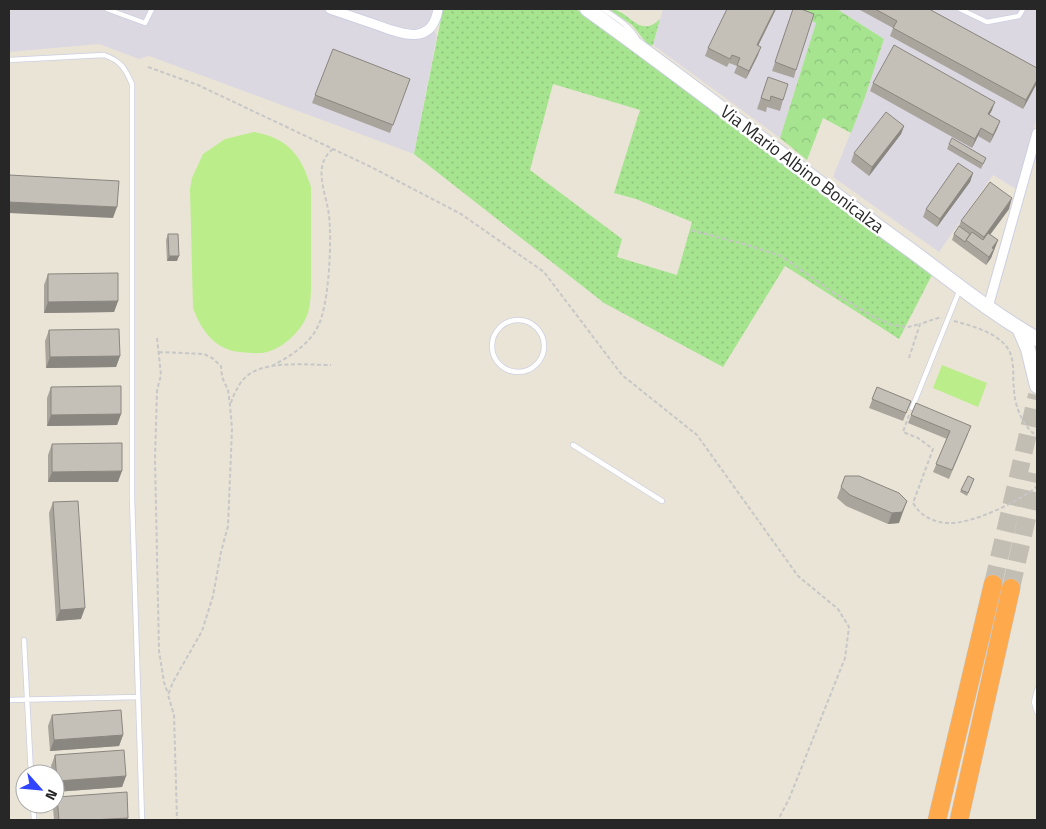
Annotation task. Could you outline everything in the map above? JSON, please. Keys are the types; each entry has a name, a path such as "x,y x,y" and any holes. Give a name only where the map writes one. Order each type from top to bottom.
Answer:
{"highway":[{"path":"937,820 993,584"},
{"path":"959,820 1011,588"}],"main road":[{"name":"Via Mario Albino Bonicalza","path":"587,9 988,307 1037,339"},
{"path":"1019,328 1036,374"}],"street":[{"path":"330,9 404,35 427,31 436,21 438,9"},
{"path":"988,307 1037,133"}],"lane":[{"path":"107,9 145,23 152,9"},
{"path":"603,9 634,33 640,47"},
{"path":"960,9 987,22 1020,16 1023,9"},
{"path":"9,60 104,55 116,59 126,70 132,84 132,497 142,820"},
{"path":"912,408 961,287"},
{"path":"520,320 538,330 542,338 543,347 541,357 536,364 527,370 519,372 508,370 499,365 493,355 492,345 495,334 500,328 509,322 520,320"},
{"path":"573,445 662,501"},
{"path":"24,640 30,764"},
{"path":"1037,690 1034,702 1037,712"},
{"path":"9,700 138,696"}],"path":[{"path":"148,67 198,85 333,149 461,214 544,272 622,375 697,435 798,576 838,610 849,627 845,658 789,799 778,820"},
{"path":"230,405 235,391 243,380 253,372 286,359 310,338 318,326 324,307 330,238 329,214 322,186 322,162 325,155 333,149"},
{"path":"691,230 780,256 834,293 892,326 908,327 938,318 971,326 992,335 1006,346 1013,362 1014,391 1021,417 1031,432 1037,436"},
{"path":"909,358 920,324"},
{"path":"157,338 161,375 157,390 155,459 159,652 164,682 174,715 177,820"},
{"path":"159,352 204,354 221,366 222,377 228,390 232,438 228,526 213,596 202,631 172,682 168,695"},
{"path":"272,366 331,365"},
{"path":"912,408 903,432 918,438 934,449 913,503 920,514 950,524 993,511 1027,495 1037,486"}],"shaded area":[{"path":"13,9 432,9 430,22 437,36 414,154 149,56 139,59 99,44 9,52 9,12"},
{"path":"663,9 789,9 816,23 780,138 653,45"},
{"path":"837,9 1037,9 1037,117 1016,189 993,175 939,252 833,177 865,97 884,39"}],"green space":[{"path":"443,9 576,9 932,275 899,339 785,266 723,367 604,303 414,154","holes":["553,84 640,110 614,193 636,199 692,222 677,275 617,257 622,239 530,170"]},
{"path":"609,9 616,10 640,25 652,25 660,19 653,45 649,46 632,25"},
{"path":"789,9 837,9 884,39 851,133 823,118 807,160 780,138 816,23"},
{"path":"254,132 276,139 292,150 303,166 311,187 311,290 308,313 302,325 286,342 273,350 257,353 231,350 216,343 210,338 196,316 193,308 190,189 192,178 203,154 225,139"},
{"path":"942,365 987,383 978,407 933,388"}],"building":[{"path":"727,9 775,9 757,45 761,47 749,71 737,65 740,58 732,55 730,59 708,48"},
{"path":"793,9 801,9 814,14 796,70 775,62"},
{"path":"875,9 929,9 1037,68 1037,80 1026,100 893,28 897,21"},
{"path":"894,45 995,102 988,114 1000,121 993,135 981,128 975,139 873,83"},
{"path":"333,49 410,79 393,125 315,95"},
{"path":"768,77 788,84 783,100 771,96 770,101 761,98"},
{"path":"886,112 904,126 872,167 854,153"},
{"path":"952,138 986,158 983,164 949,144"},
{"path":"958,163 973,173 940,219 926,209"},
{"path":"9,175 119,181 117,207 9,202"},
{"path":"990,182 1012,198 984,237 961,221"},
{"path":"959,226 970,234 965,242 954,234"},
{"path":"972,232 983,240 988,233 998,240 992,248 994,249 989,257 966,240"},
{"path":"168,234 178,234 179,256 169,256"},
{"path":"118,273 118,301 48,302 48,274"},
{"path":"119,329 120,356 50,357 49,330"},
{"path":"121,386 121,414 51,415 51,387"},
{"path":"877,387 911,401 906,413 872,399"},
{"path":"916,403 971,426 952,470 936,464 950,431 911,415"},
{"path":"122,443 122,471 52,472 52,444"},
{"path":"845,476 859,476 899,493 907,501 902,512 892,513 850,495 841,487"},
{"path":"968,476 974,479 968,493 961,490"},
{"path":"78,501 85,608 60,610 53,502"},
{"path":"121,710 123,735 54,740 52,715"},
{"path":"124,750 126,776 65,780 65,764 56,764 55,755"},
{"path":"127,792 128,818 59,820 58,814 65,814 65,796"}],"tunnel":[{"path":"993,584 1037,395"},
{"path":"1011,588 1037,474"}]}
